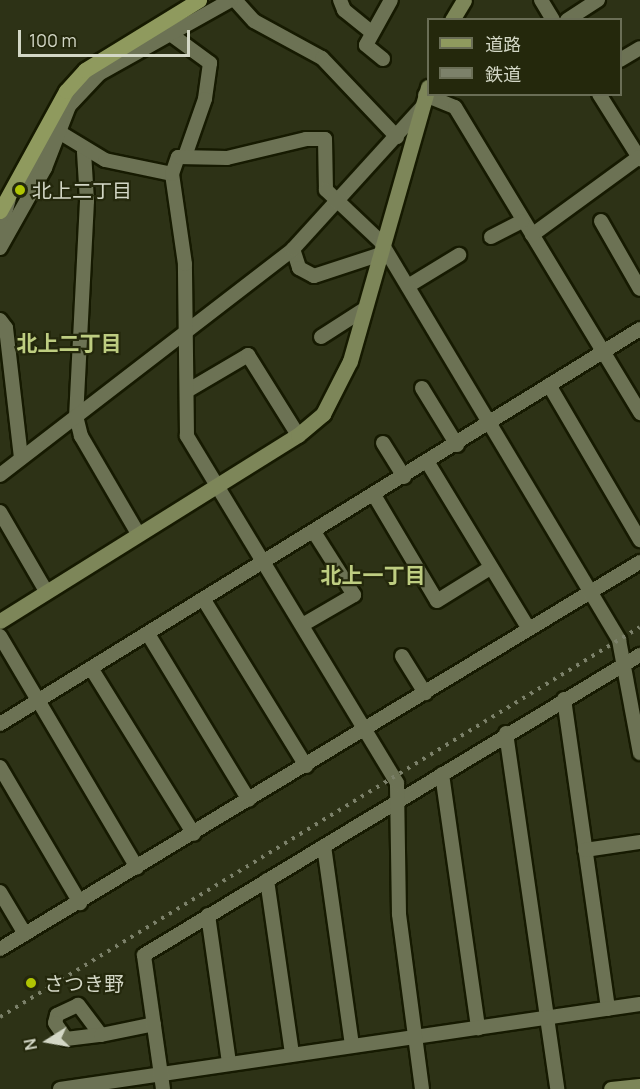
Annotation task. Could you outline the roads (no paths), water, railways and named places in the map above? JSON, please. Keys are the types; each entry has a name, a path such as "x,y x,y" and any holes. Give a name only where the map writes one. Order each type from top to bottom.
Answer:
{"main road":[{"path":"0,211 48,122 85,70 199,0"}],"street":[{"path":"0,248 9,241 69,106 99,74 169,33 233,0 254,21 322,58 397,137"},
{"path":"340,0 344,10 372,33"},
{"path":"383,59 366,45 391,0"},
{"path":"454,18 464,0"},
{"path":"542,0 552,18"},
{"path":"570,18 598,0"},
{"path":"169,33 210,63 205,99 185,156"},
{"path":"622,59 640,48"},
{"path":"0,475 186,336 293,249 397,137 426,96"},
{"path":"426,96 454,107 640,413"},
{"path":"0,621 217,481 298,435 323,414 350,361 379,248 426,96"},
{"path":"532,236 639,158 634,137 601,96"},
{"path":"0,232 8,195 59,132"},
{"path":"59,132 84,152 172,174"},
{"path":"422,1089 399,915 400,798 365,730 304,624 187,436 185,264 172,174 178,157 227,158 306,139 325,139 326,190 379,248 408,286 590,592 627,662 640,753"},
{"path":"84,152 87,201 76,416 81,436 137,532"},
{"path":"491,237 522,221"},
{"path":"601,221 640,289"},
{"path":"293,249 299,268 314,276 379,248"},
{"path":"408,286 459,255"},
{"path":"321,337 363,310"},
{"path":"0,320 6,328 21,458"},
{"path":"0,724 457,446 489,419 640,329"},
{"path":"187,391 248,355 298,435"},
{"path":"549,385 640,540"},
{"path":"422,388 457,446"},
{"path":"383,443 404,477"},
{"path":"428,463 529,629"},
{"path":"374,495 437,601 490,568"},
{"path":"0,512 46,591"},
{"path":"304,624 354,595 314,532"},
{"path":"0,949 80,903 640,562"},
{"path":"204,600 306,766"},
{"path":"148,634 249,800"},
{"path":"0,636 36,701 137,868"},
{"path":"163,1089 144,955 506,733 640,655"},
{"path":"402,656 425,693"},
{"path":"91,668 194,834"},
{"path":"564,699 608,1009"},
{"path":"506,733 557,1089"},
{"path":"0,766 80,903"},
{"path":"442,774 478,1028"},
{"path":"585,850 640,842"},
{"path":"324,846 352,1046"},
{"path":"267,880 292,1054"},
{"path":"0,892 25,934"},
{"path":"208,915 229,1063"},
{"path":"60,1089 640,1004"},
{"path":"101,1035 154,1024"},
{"path":"611,1089 640,1086"}],"railway":[{"path":"0,1017 640,627"}],"place":[{"name":"北上二丁目","path":"20,190"},
{"name":"さつき野","path":"31,983"}],"district":[{"name":"北上二丁目","path":"69,343"},
{"name":"北上一丁目","path":"373,575"}]}
